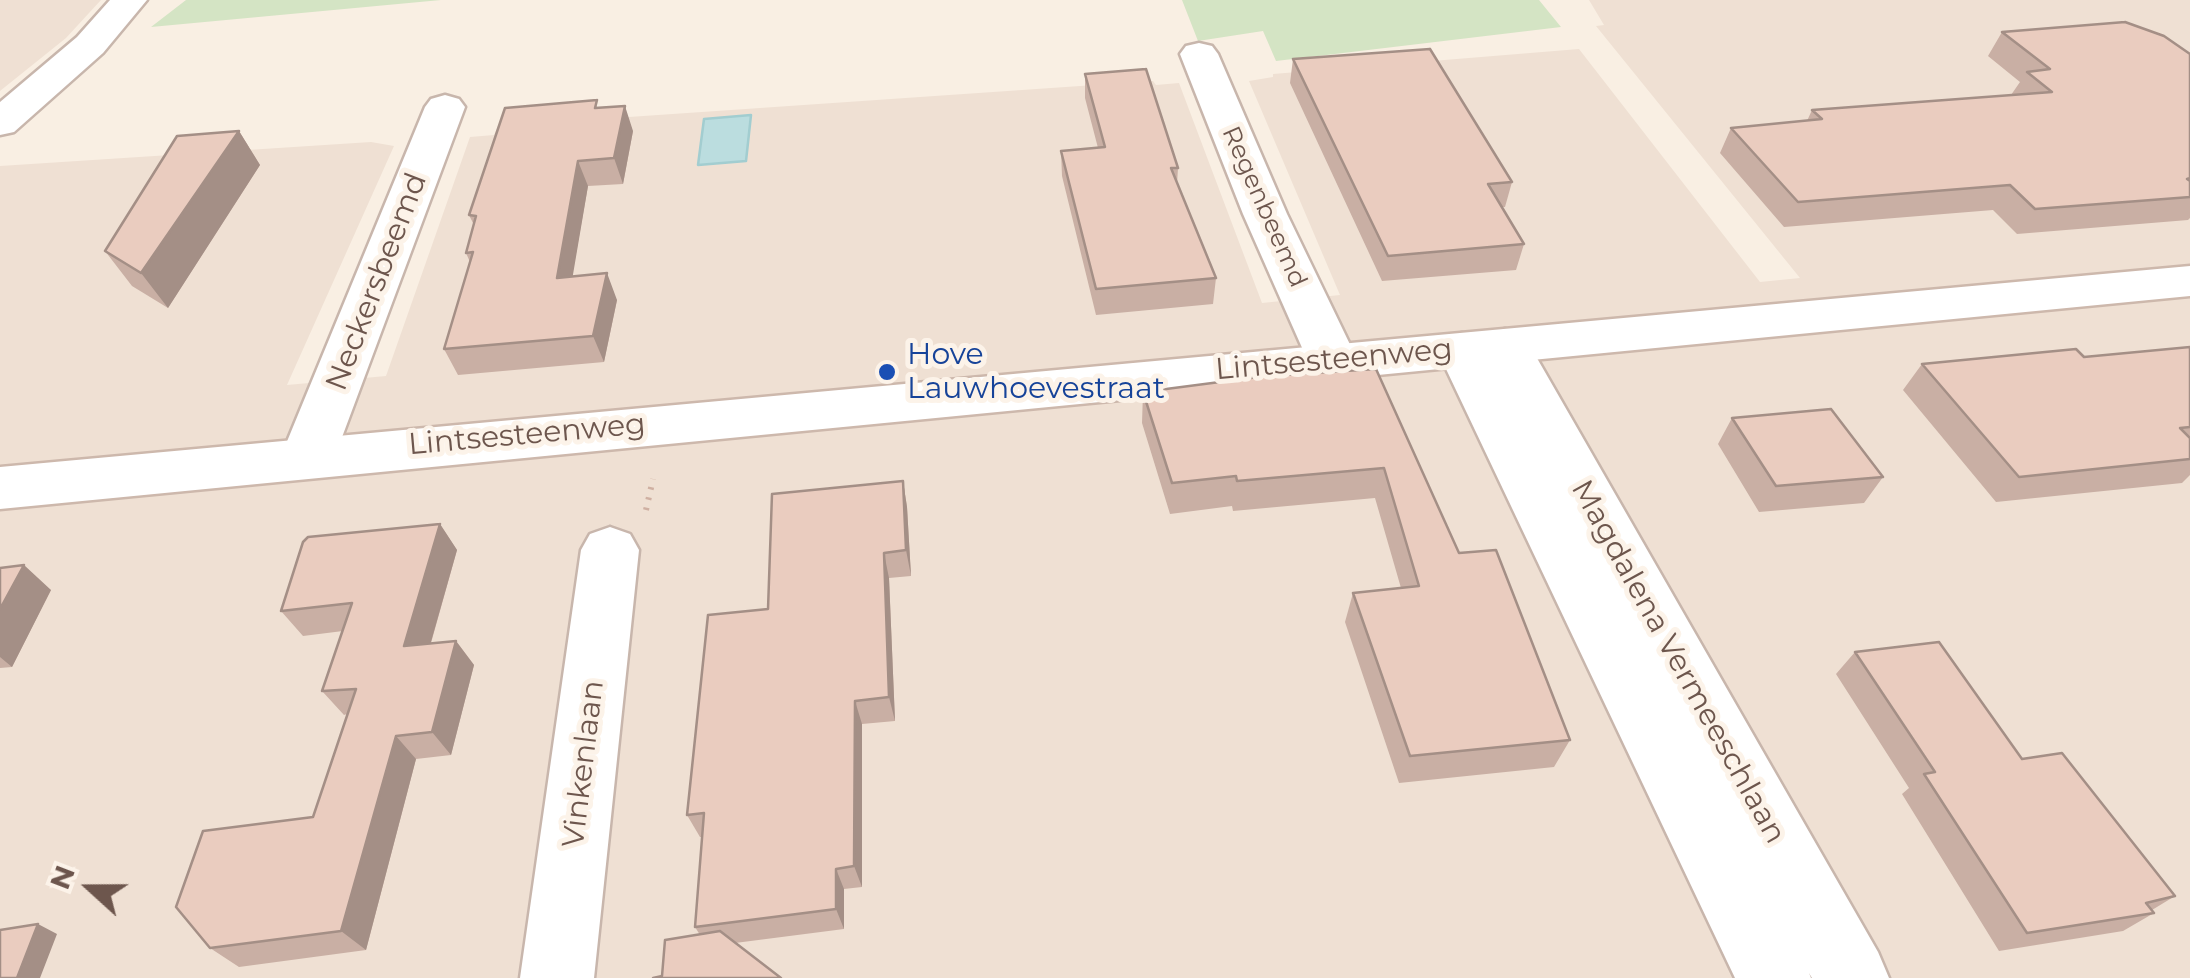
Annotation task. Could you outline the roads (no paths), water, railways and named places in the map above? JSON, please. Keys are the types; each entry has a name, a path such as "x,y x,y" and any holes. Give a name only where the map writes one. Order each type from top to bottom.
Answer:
{"street":[{"path":"0,123 90,45 129,0"},
{"name":"Regenbeemd","path":"1199,54 1264,214 1332,359"},
{"name":"Neckersbeemd","path":"308,456 445,107"},
{"name":"Lintsesteenweg","path":"0,488 2190,280"},
{"name":"Magdalena Vermeeschlaan","path":"1483,348 1774,978"},
{"name":"Magdalena Vermeeschlaan","path":"1483,348 1852,978"},
{"name":"Vinkenlaan","path":"557,978 610,550"}],"water":[{"path":"751,115 746,161 698,165 704,119"}],"place":[{"name":"Hove Lauwhoevestraat","path":"887,372"}]}
